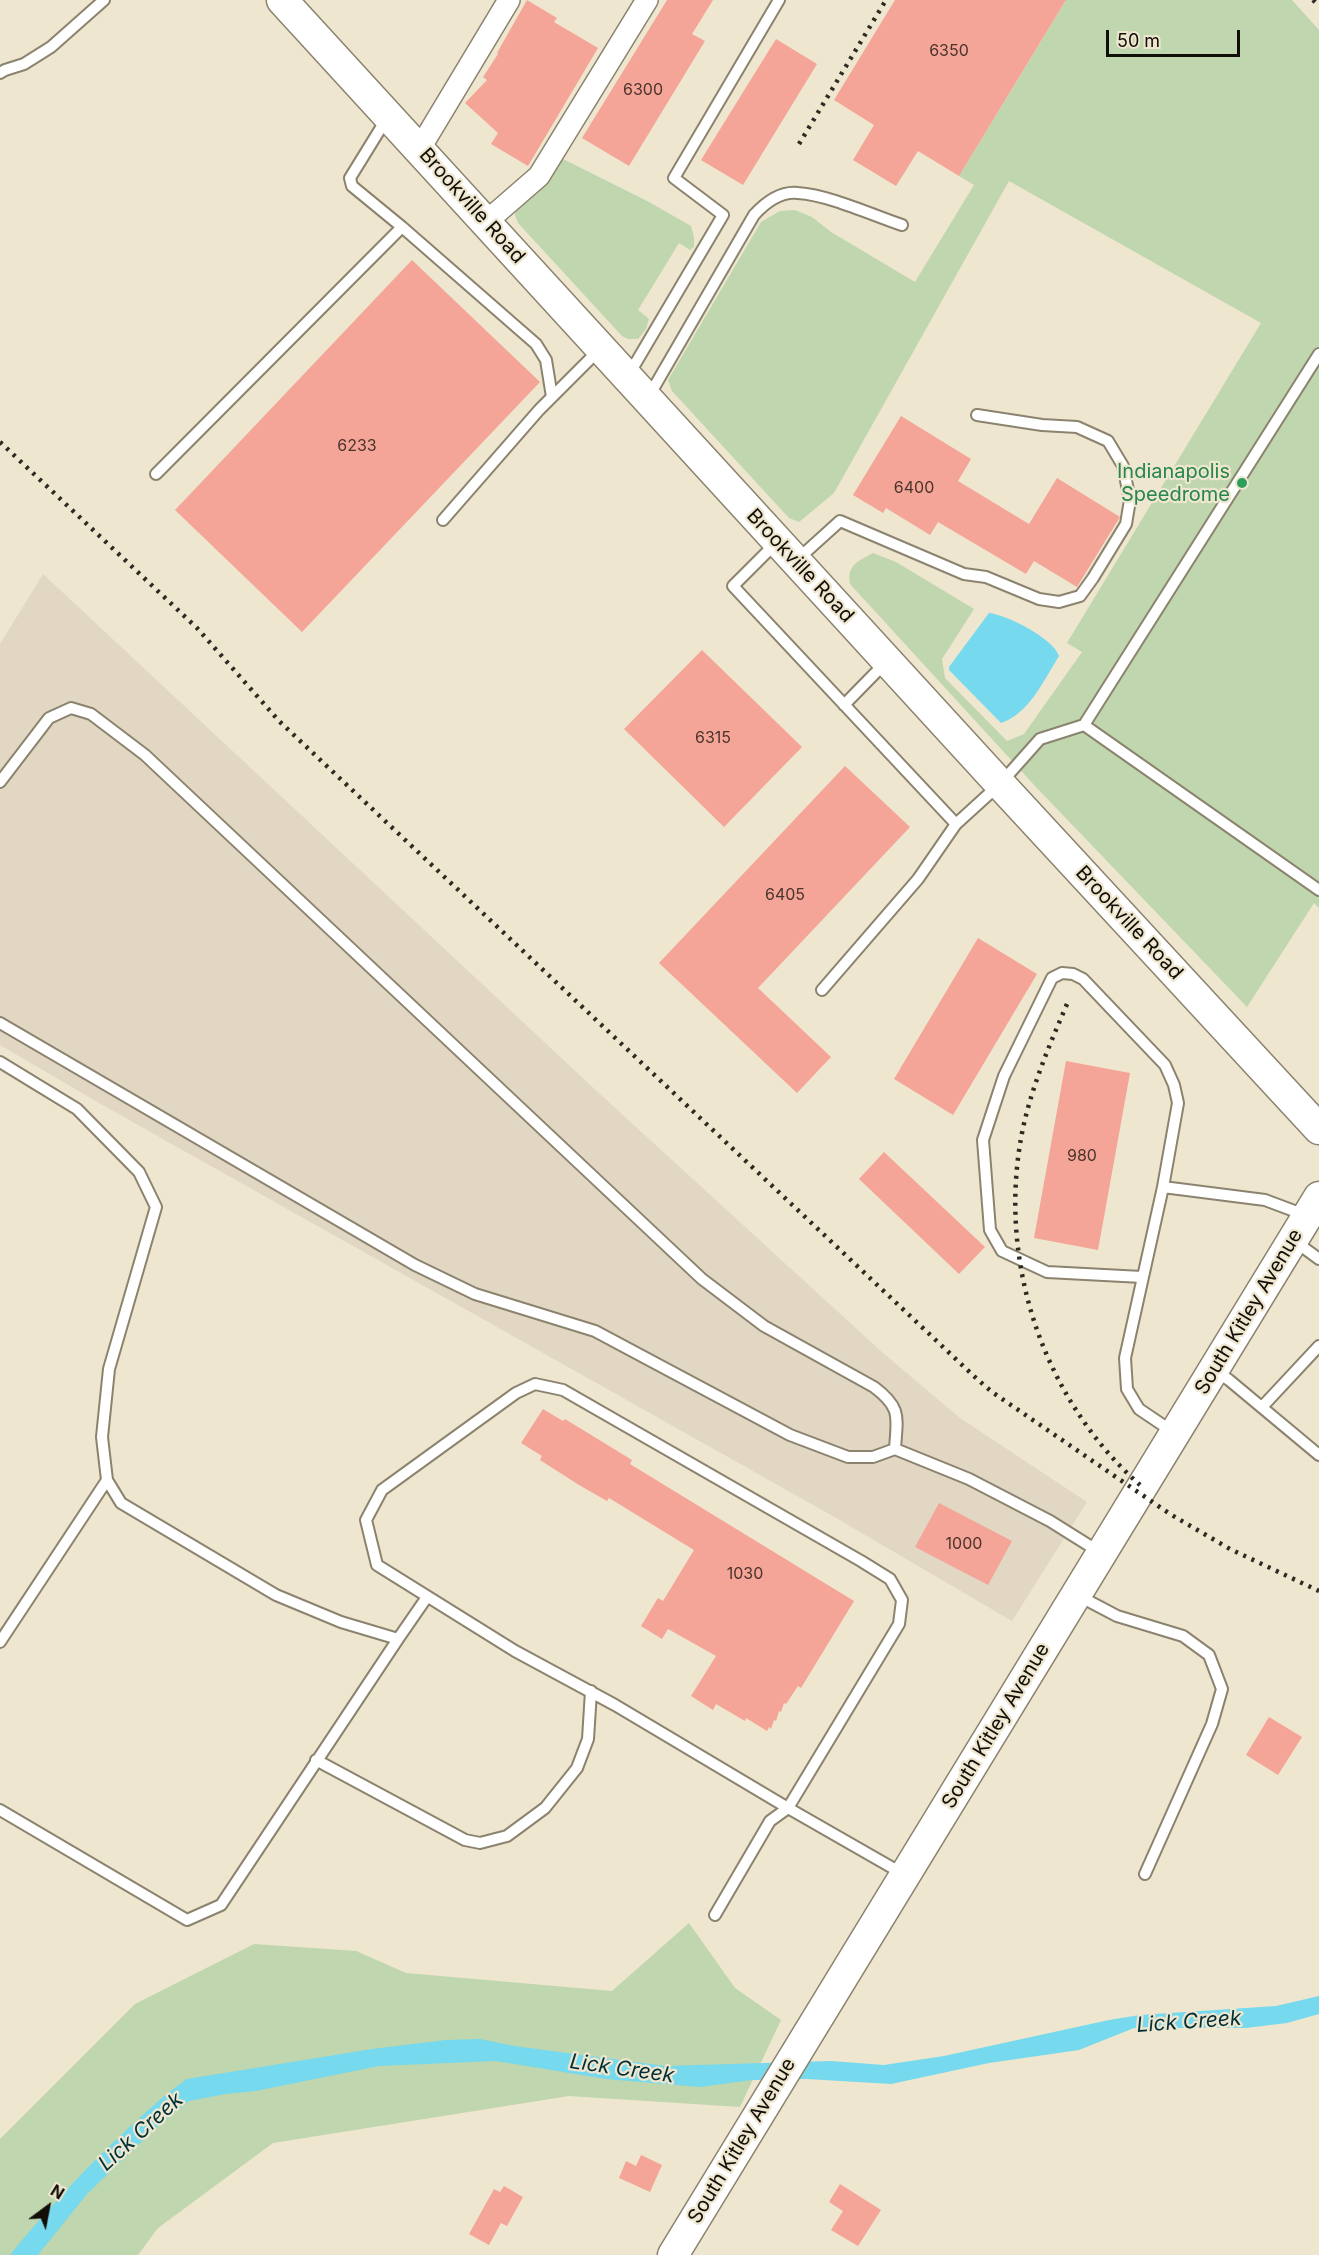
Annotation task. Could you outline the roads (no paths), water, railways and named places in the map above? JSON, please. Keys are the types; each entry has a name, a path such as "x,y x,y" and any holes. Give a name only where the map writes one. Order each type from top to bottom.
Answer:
{"main road":[{"name":"Brookville Road","path":"282,0 1319,1129"},
{"name":"South Kitley Avenue","path":"673,2255 1306,1218"}],"street":[{"path":"420,148 509,0"},
{"path":"486,222 539,176 647,0"}],"lane":[{"path":"2,69 24,63 51,46 104,0"},
{"path":"637,388 723,215 674,178 779,0"},
{"path":"389,116 350,178 352,186 536,344 546,360 552,397"},
{"path":"637,388 754,215 768,200 796,192 832,201 902,225"},
{"path":"156,474 402,227"},
{"path":"443,520 552,397 601,348"},
{"path":"822,990 918,879 956,824 1000,784 1040,739 1084,725 1319,354"},
{"path":"956,824 733,586 840,521 964,574 986,576 1039,599 1059,602 1080,596 1093,579 1126,524 1131,500 1123,466 1108,441 1077,427 1041,425 977,415"},
{"path":"844,705 887,661"},
{"path":"0,782 49,718 70,708 91,714 145,755 702,1279 764,1326 874,1387 888,1398 897,1413 895,1449"},
{"path":"1084,725 1319,890"},
{"path":"1142,1277 1047,1272 1002,1251 990,1230 983,1140 1004,1076 1052,978 1062,973 1083,978 1165,1065 1174,1085 1178,1102 1163,1187 1125,1358 1127,1389 1139,1408 1175,1433"},
{"path":"0,1023 416,1265 475,1294 595,1331 790,1435 848,1457 873,1457 895,1449 969,1479 1050,1521 1101,1553"},
{"path":"0,1062 77,1109 139,1172 156,1207 109,1369 102,1437 106,1480 121,1503 276,1595 341,1622 398,1638"},
{"path":"1163,1187 1265,1200 1306,1218 1319,1259"},
{"path":"1262,1407 1319,1346"},
{"path":"1214,1370 1319,1455"},
{"path":"714,1915 770,1821 788,1808 899,1623 902,1600 890,1580 861,1560 563,1390 535,1384 516,1393 382,1490 366,1520 377,1565 515,1651 591,1691 788,1808 905,1875"},
{"path":"0,1642 106,1480"},
{"path":"1076,1594 1117,1616 1183,1636 1209,1655 1222,1689 1212,1724 1145,1874"},
{"path":"0,1810 187,1920 221,1905 427,1597"},
{"path":"316,1760 465,1840 480,1843 507,1836 544,1808 577,1767 588,1738 591,1691"}],"water":[{"path":"989,613 1007,618 1039,635 1055,649 1059,656 1028,704 1011,719 1001,723 949,670"},
{"name":"Lick Creek","path":"1319,1996 1319,2014 1287,2023 1246,2028 1134,2028 1079,2050 989,2063 891,2084 807,2079 752,2080 700,2087 606,2079 496,2061 379,2066 256,2091 189,2101 158,2126 87,2194 38,2255 10,2255 49,2209 105,2150 152,2106 187,2079 372,2049 446,2040 480,2039 514,2046 665,2066 831,2061 884,2065 944,2056 1140,2015 1276,2006"}],"railway":[{"path":"799,144 886,0"},
{"path":"1313,0 1319,6"},
{"path":"0,442 197,628 279,721 977,1379 992,1392 1170,1514 1230,1549 1319,1591"},
{"path":"1067,1004 1035,1083 1022,1133 1016,1181 1016,1230 1023,1278 1035,1325 1053,1370 1077,1412 1106,1450 1140,1485"}],"place":[{"name":"Indianapolis Speedrome","path":"1242,483"}]}
